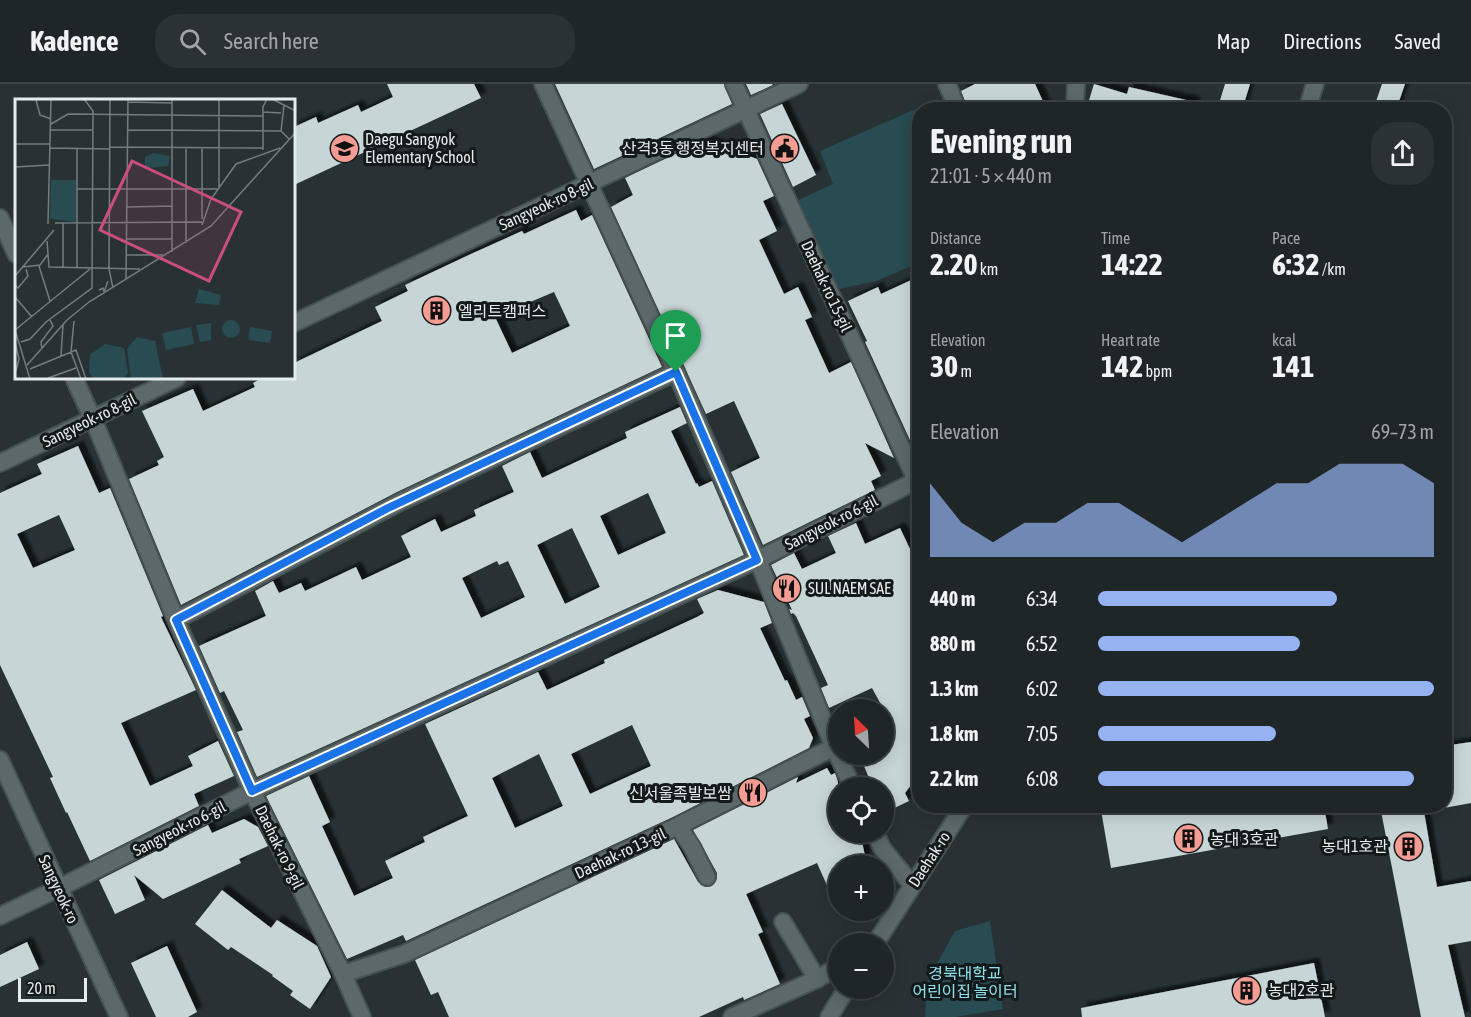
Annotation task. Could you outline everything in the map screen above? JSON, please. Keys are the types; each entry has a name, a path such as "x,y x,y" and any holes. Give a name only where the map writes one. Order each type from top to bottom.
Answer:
{"street":[{"path":"543,84 676,372 828,732"},
{"name":"Daehak-ro 15-gil","path":"734,84 912,469"},
{"name":"Sangyeok-ro 8-gil","path":"296,322 799,84"},
{"path":"947,84 955,102"},
{"path":"1075,102 1076,84"},
{"path":"1309,102 1315,84"},
{"path":"0,218 15,252"},
{"path":"176,620 388,508 676,372"},
{"name":"Daehak-ro 9-gil","path":"75,380 93,418 176,620 252,791 362,1017"},
{"name":"Sangyeok-ro 8-gil","path":"0,463 173,380"},
{"name":"Sangyeok-ro 6-gil","path":"0,916 252,791 757,560 912,485"},
{"name":"Daehak-ro 13-gil","path":"343,974 404,954 678,826 828,750"},
{"name":"Sangyeok-ro","path":"0,760 119,1017"},
{"name":"Daehak-ro","path":"882,933 959,813"},
{"path":"678,826 707,877"},
{"path":"880,843 912,885"},
{"path":"783,922 817,979"},
{"path":"732,1017 828,973"},
{"path":"829,1017 840,999"}],"green space":[{"path":"912,111 912,266 876,281 835,290 794,202 833,184 820,151"},
{"name":"경북대학교 어린이집 놀이터","path":"990,921 1003,1009 956,1017 925,1017 927,982 955,931"}],"building":[{"path":"387,84 474,84 481,98 296,184 296,126 316,117 318,123 358,105 361,112 393,97"},
{"path":"555,84 724,84 732,104 594,169"},
{"path":"746,84 772,84 773,85 751,95"},
{"path":"975,84 1035,84 1043,102 965,102 961,91"},
{"path":"1094,84 1127,94 1129,87 1195,102 1088,102"},
{"path":"1225,84 1250,84 1244,102 1219,102"},
{"path":"1382,84 1405,84 1399,102 1376,102"},
{"name":"산격3동 행정복지센터","path":"782,104 816,175 793,187 760,114"},
{"path":"705,140 757,159 774,196 763,201 777,231 759,240 784,294 798,287 812,317 805,320 829,373 851,362 894,458 865,443 881,476 871,481 875,490 763,545 731,472 760,458 734,401 706,414 611,207 633,195 625,178"},
{"path":"576,210 581,221 592,215 662,367 397,492 181,605 129,479 159,465 157,461 164,457 142,411 193,389 203,411 255,387 253,383 258,380 296,380 296,362 382,321 375,307 408,291 405,285 522,231 524,234","holes":["554,292 570,326 512,353 495,317"]},
{"path":"912,280 912,445 848,301 878,287 881,294"},
{"path":"680,407 687,423 671,431 696,484 699,487 712,481 744,555 257,777 237,732 243,730 224,691 220,693 199,646 266,616 255,591 273,581 279,593 301,583 305,591 356,567 362,580 411,557 401,536 435,519 441,532 476,516 474,510 514,492 502,466 530,452 542,478 627,438 625,432","holes":["648,493 666,533 618,555 600,516","572,528 600,587 565,604 537,545","497,561 499,565 508,561 525,597 481,618 462,578"]},
{"path":"78,446 99,493 110,488 163,616 161,617 196,690 121,723 150,786 193,766 188,756 218,741 234,776 194,794 199,806 90,861 0,665 0,493 42,474 37,464","holes":["59,515 75,550 33,568 17,534"]},
{"path":"856,523 865,544 900,528 912,553 912,784 905,793 909,801 894,808 894,777 869,777 864,765 894,765 894,699 878,699 872,688 848,699 828,699 828,706 821,688 828,685 796,616 791,614 789,609 792,610 771,565 794,553 802,569 836,553 828,536"},
{"path":"718,590 764,602 772,623 760,628 785,681 787,680 796,700 802,697 810,716 804,719 813,738 809,748 673,817 406,941 403,935 347,959 266,796 309,776 330,822 322,826 354,896 393,878 385,861 425,842 423,837 468,816 425,724 538,672 547,690 605,663 604,660 704,613 697,599","holes":["632,725 651,766 590,794 571,754","539,754 563,806 515,828 492,778"]},
{"path":"1471,742 1471,803 1452,807 1452,745"},
{"path":"827,768 831,775 835,773 836,777 828,777 828,843 862,843 865,855 828,855 828,888 817,863 746,894 763,932 758,934 780,984 744,1000 743,997 699,1017 449,1017 438,992 431,995 415,960 674,839 698,882 706,887 712,886 717,873 693,830 798,777 796,783"},
{"name":"농대 3호관","path":"1102,813 1325,813 1328,829 1111,868"},
{"name":"농대1호관","path":"1381,813 1424,813 1437,887 1471,881 1471,941 1448,945 1465,1017 1421,1017"},
{"path":"244,819 258,827 268,846 239,859 241,863 163,899 134,875 145,900 115,914 99,880 208,825 212,833"},
{"path":"222,890 271,928 277,920 317,946 331,977 310,1009 290,995 293,991 273,975 231,947 228,950 195,924"},
{"path":"27,942 39,969 0,987 0,955"},
{"path":"167,946 197,1012 188,1017 156,1017 131,963"},
{"name":"농대2호관","path":"1314,963 1325,1017 1082,1017 1081,1008"}],"place":[{"name":"Daegu Sangyok Elementary School","path":"344,148"},
{"name":"산격3동 행정복지센터","path":"785,148"},
{"name":"엘리트캠퍼스","path":"437,311"},
{"name":"SUL NAEM SAE","path":"787,588"},
{"name":"신서울족발보쌈","path":"753,793"},
{"name":"농대 3호관","path":"1189,839"},
{"name":"농대1호관","path":"1409,846"},
{"name":"농대2호관","path":"1247,990"}],"route":[{"path":"676,372 757,560 252,791 176,620 388,508 676,372"}]}
